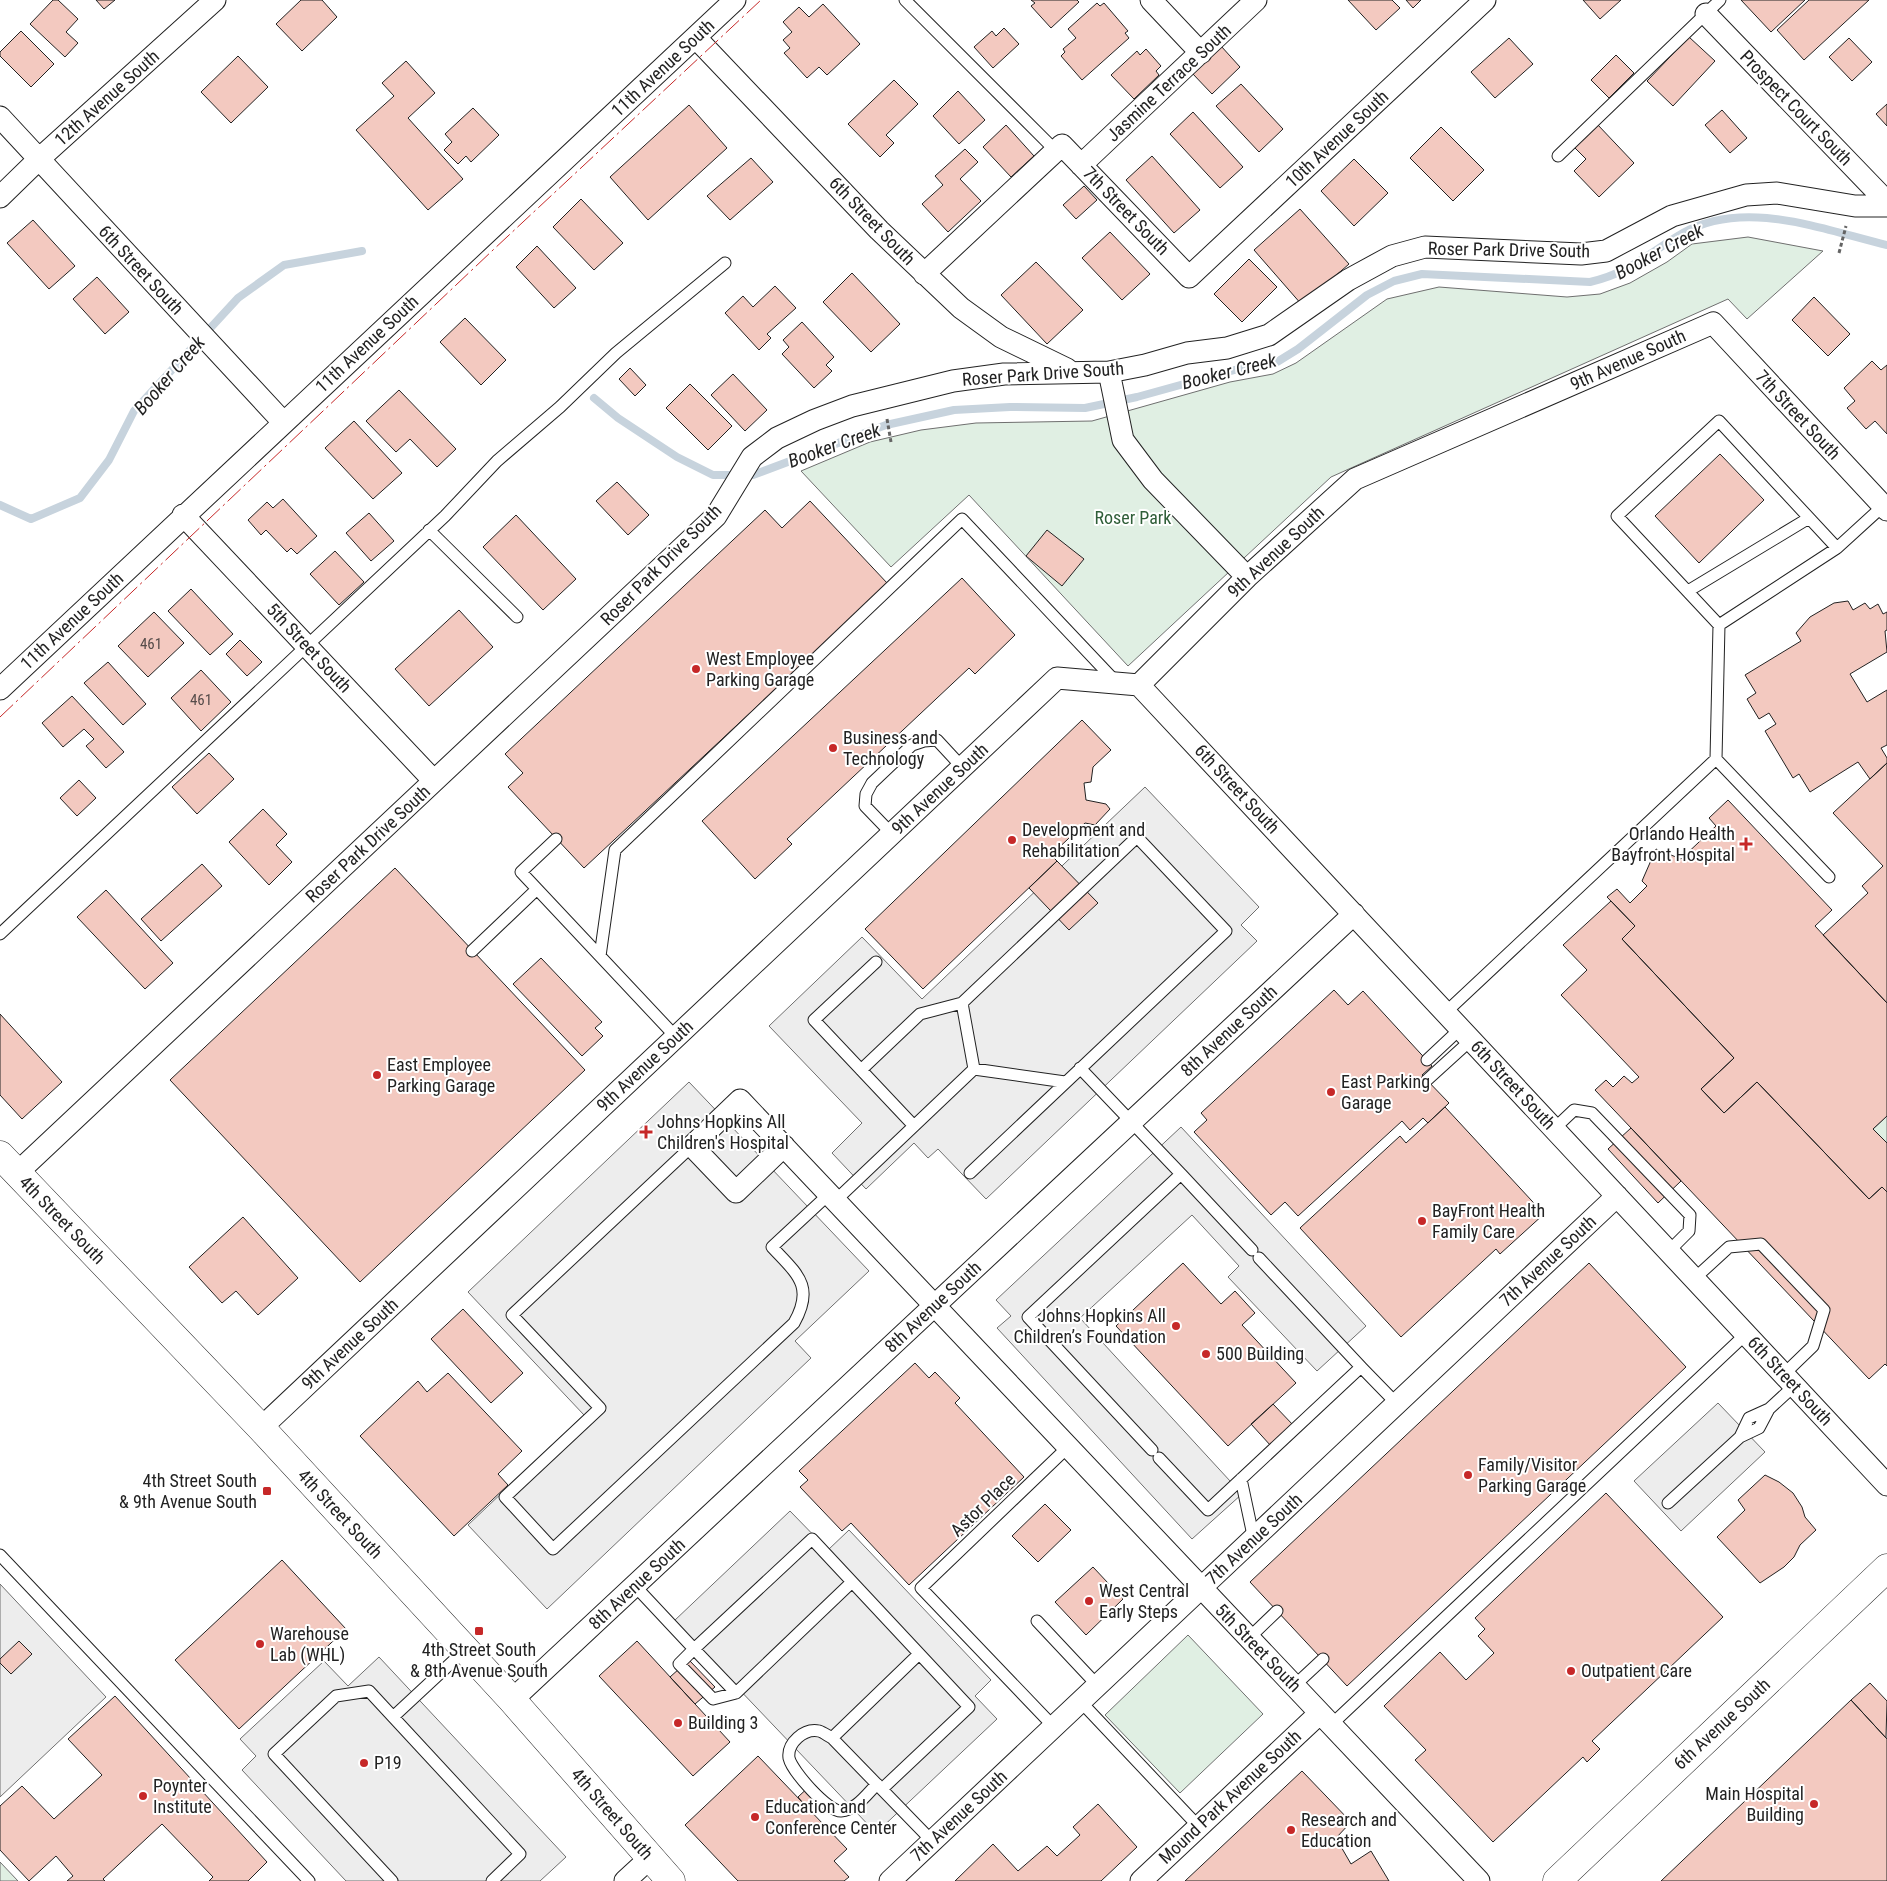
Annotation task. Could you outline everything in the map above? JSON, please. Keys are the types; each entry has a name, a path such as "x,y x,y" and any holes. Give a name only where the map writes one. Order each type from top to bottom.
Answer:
{"main road":[{"name":"4th Street South","path":"8,1164 261,1428 512,1700 671,1881"},
{"name":"6th Avenue South","path":"1557,1881 1887,1568"}],"street":[{"name":"12th Avenue South","path":"0,197 39,159 215,0"},
{"name":"11th Avenue South","path":"0,689 735,0"},
{"path":"1151,0 1201,53"},
{"name":"Jasmine Terrace South","path":"1082,165 1256,0"},
{"name":"10th Avenue South","path":"1189,277 1485,0"},
{"name":"Prospect Court South","path":"1713,7 1887,202"},
{"name":"6th Street South","path":"696,38 924,274 961,308 1001,337 1036,356 1074,372"},
{"name":"6th Street South","path":"0,117 284,422"},
{"name":"7th Street South","path":"1059,148 1082,165 1189,277"},
{"path":"924,274 1059,148"},
{"name":"Roser Park Drive South","path":"8,1164 434,781 716,516 752,456 777,438 815,420 894,394 953,380 1074,372 1111,382 1145,365 1187,353 1227,348 1268,335 1348,280 1392,256 1425,247 1581,254 1606,251 1672,216 1746,195 1777,193 1855,206 1887,206"},
{"name":"7th Street South","path":"1713,323 1886,506"},
{"name":"9th Avenue South","path":"261,1428 1057,678 1139,685 1246,577 1356,479 1713,323"},
{"path":"1111,382 1123,440 1153,480 1246,577"},
{"name":"5th Street South","path":"184,515 434,781"},
{"name":"6th Street South","path":"1139,685 1887,1485"},
{"name":"8th Avenue South","path":"512,1700 1354,914"},
{"name":"5th Street South","path":"692,1146 740,1100 1480,1881"},
{"path":"692,1146 736,1192 784,1146"},
{"name":"7th Avenue South","path":"890,1881 1617,1196"},
{"name":"Mound Park Avenue South","path":"1141,1881 1199,1826 1326,1719"},
{"path":"625,1881 650,1858"}],"lane":[{"path":"905,0 1059,148"},
{"path":"1558,156 1713,7"},
{"path":"0,934 430,530 496,461 560,407 616,353 725,263"},
{"path":"1829,877 1716,760 1719,625 1618,516 1719,422 1837,548"},
{"path":"1719,625 1837,548 1886,506"},
{"path":"1688,591 1809,518"},
{"path":"600,956 615,850 962,519 1117,683"},
{"path":"430,530 518,617"},
{"path":"892,834 866,806 866,794 872,783 912,745 924,741 937,740 962,767"},
{"path":"1446,1013 1716,760"},
{"path":"860,1070 920,1014 962,1003 1137,837 1226,931 970,1173"},
{"path":"556,839 521,872 676,1037"},
{"path":"472,951 537,889"},
{"path":"876,962 814,1020 914,1126"},
{"path":"962,1003 974,1069"},
{"path":"1427,1060 1466,1034"},
{"path":"1427,1080 1466,1034"},
{"path":"1080,1068 1397,1404"},
{"path":"974,1069 1066,1082"},
{"path":"692,1146 512,1315 600,1408 505,1497 553,1549 794,1323 804,1301 801,1278 772,1247 832,1198 914,1126 974,1069"},
{"path":"1554,1128 1574,1110 1592,1114 1690,1215 1689,1231 1668,1251"},
{"path":"1181,1174 1028,1317 1208,1510 1361,1366"},
{"path":"1668,1503 1740,1437 1759,1428 1769,1409 1813,1346 1824,1310 1761,1244 1729,1247 1694,1279"},
{"path":"1326,1719 1746,1334"},
{"name":"Astor Place","path":"1054,1728 921,1588 1068,1447"},
{"path":"1241,1479 1254,1540"},
{"path":"852,1582 736,1693 713,1699 679,1664 812,1539 969,1707 880,1787 852,1808 839,1811 829,1807 793,1770 789,1758 789,1750 796,1738 808,1732 818,1730 832,1738 880,1787 932,1841"},
{"path":"0,1555 309,1881"},
{"path":"635,1586 736,1693"},
{"path":"1249,1638 1277,1611"},
{"path":"1037,1621 1098,1686"},
{"path":"393,1717 465,1650"},
{"path":"832,1738 920,1654"},
{"path":"1294,1686 1322,1659"},
{"path":"392,1881 274,1754 336,1696 369,1691 520,1854 492,1881"},
{"path":"1081,1702 1199,1826"}],"path":[{"path":"1839,252 1846,229"},
{"path":"886,414 891,442"}],"green space":[{"name":"Roser Park","path":"1748,237 1823,251 1747,319 1728,299 1331,477 1128,666 969,495 891,567 801,471 870,442 921,430 976,423 1092,421 1230,382 1273,374 1296,363 1387,299 1439,287 1567,297 1600,294 1630,283 1667,262 1692,244"},
{"path":"1887,1116 1887,1143 1873,1129"},
{"path":"1188,1635 1263,1714 1180,1793 1105,1715"},
{"path":"0,1862 18,1881 0,1881"}],"shaded area":[{"path":"1145,787 1259,907 1241,925 1257,941 986,1199 938,1149 928,1158 914,1143 866,1189 832,1153 862,1123 769,1026 862,937 922,999"},
{"path":"689,1082 869,1271 795,1341 811,1358 547,1609 468,1525 584,1415 468,1292"},
{"path":"1181,1127 1366,1326 1317,1371 1228,1277 1239,1266 1192,1215 1080,1318 1242,1494 1192,1539 997,1328 1011,1316 996,1300"},
{"path":"1718,1403 1765,1452 1681,1531 1634,1481"},
{"path":"790,1511 828,1550 849,1530 991,1680 975,1696 997,1719 876,1833 674,1621"},
{"path":"0,1584 106,1697 0,1797"},
{"name":"P19","path":"379,1657 566,1857 540,1881 346,1881 242,1770 256,1756 240,1739 324,1661 348,1686"}],"building":[{"path":"53,0 58,0 78,19 66,32 78,43 65,57 30,24"},
{"path":"96,0 115,0 104,9"},
{"path":"301,0 322,0 337,17 302,51 276,24"},
{"path":"1031,0 1077,0 1079,2 1051,28 1031,6 1035,3"},
{"path":"1348,0 1392,0 1400,8 1376,30"},
{"path":"1406,0 1421,0 1413,8"},
{"path":"1583,0 1621,0 1600,19"},
{"path":"1741,0 1805,0 1771,32"},
{"path":"1809,0 1869,0 1804,60 1777,30"},
{"path":"1097,3 1100,6 1104,3 1128,31 1125,33 1129,38 1082,80 1061,56 1065,52 1063,49 1076,38 1068,29"},
{"path":"823,4 860,44 827,75 819,67 807,78 784,53 790,48 783,40 792,32 783,22 799,7 809,17"},
{"path":"1004,28 1019,44 993,68 974,47 992,31 996,36"},
{"path":"21,31 54,64 31,87 0,56 0,52"},
{"path":"1689,37 1715,61 1673,106 1647,81"},
{"path":"1509,38 1533,64 1495,98 1471,72"},
{"path":"1849,38 1872,62 1852,81 1829,57"},
{"path":"1221,46 1240,67 1212,94 1192,73"},
{"path":"1146,49 1161,66 1156,71 1159,75 1134,99 1111,75 1137,51 1140,55"},
{"path":"1616,55 1634,73 1609,98 1591,80"},
{"path":"238,56 268,87 231,123 201,92"},
{"path":"406,61 435,93 408,118 463,179 428,210 356,130 394,96 382,83"},
{"path":"894,80 918,104 886,135 894,143 880,157 848,124"},
{"path":"1241,84 1283,129 1259,152 1216,106"},
{"path":"958,91 985,120 959,144 933,116"},
{"path":"1887,104 1887,126 1876,114"},
{"path":"689,105 727,148 648,220 610,177"},
{"path":"473,108 499,135 471,162 466,156 458,164 444,150 452,142 445,134"},
{"path":"1722,110 1747,138 1730,153 1705,125"},
{"path":"1193,112 1243,167 1220,188 1170,134"},
{"path":"1597,124 1634,163 1599,197 1574,171 1586,159 1573,146"},
{"path":"1006,125 1034,156 1011,177 983,147"},
{"path":"1441,127 1484,170 1453,201 1410,158"},
{"path":"965,149 978,162 960,179 981,201 948,232 922,204 943,185 935,176"},
{"path":"1152,156 1200,210 1174,233 1126,180"},
{"path":"751,158 773,182 730,220 707,196"},
{"path":"1354,159 1388,193 1354,226 1321,191"},
{"path":"1084,186 1097,200 1076,219 1063,205"},
{"path":"581,199 623,243 594,270 553,227"},
{"path":"1300,209 1349,264 1302,305 1254,250"},
{"path":"33,220 75,266 49,289 7,243"},
{"path":"1110,232 1150,274 1122,300 1082,258"},
{"path":"537,246 576,288 554,308 516,267"},
{"path":"1249,259 1277,287 1242,322 1214,294"},
{"path":"1036,262 1083,310 1047,344 1001,295"},
{"path":"852,273 900,324 871,352 823,302"},
{"path":"97,277 129,312 105,334 73,299"},
{"path":"775,286 796,308 767,334 771,338 759,350 725,313 743,296 753,307"},
{"path":"1814,297 1850,334 1828,356 1792,320"},
{"path":"465,318 506,360 481,385 440,342"},
{"path":"802,322 834,357 826,365 832,371 814,388 782,354 789,347 783,340"},
{"path":"1872,361 1881,370 1887,365 1887,434 1875,421 1866,429 1847,408 1855,401 1844,388"},
{"path":"630,368 646,385 635,396 619,379"},
{"path":"733,374 767,410 745,431 711,395"},
{"path":"690,384 732,426 708,450 666,408"},
{"path":"399,390 456,449 437,467 410,439 396,452 366,421"},
{"path":"354,421 402,473 373,499 325,448"},
{"path":"1720,454 1764,500 1699,563 1655,516"},
{"path":"617,482 649,515 628,535 596,501"},
{"path":"283,499 317,536 297,554 291,548 287,552 266,530 261,535 248,520 267,502 273,508"},
{"name":"West Employee Parking Garage","path":"810,501 888,584 584,868 508,787 523,773 505,754 765,510 782,528"},
{"path":"369,513 394,541 371,561 346,533"},
{"path":"516,515 576,579 543,610 483,547"},
{"path":"1047,530 1084,559 1062,586 1026,556"},
{"path":"335,551 364,582 339,605 310,574"},
{"name":"Business and Technology","path":"962,578 1015,635 975,674 969,668 787,839 792,844 755,879 702,821"},
{"path":"191,589 233,634 210,655 168,611"},
{"path":"1848,601 1853,610 1865,603 1870,609 1878,604 1883,614 1887,612 1887,630 1885,631 1887,652 1850,674 1867,702 1887,690 1887,745 1881,748 1887,758 1887,763 1870,779 1858,762 1810,792 1799,774 1793,778 1765,731 1776,724 1769,713 1759,719 1747,699 1756,693 1745,675 1801,641 1796,633 1810,617 1834,603"},
{"path":"459,610 493,647 429,706 395,669"},
{"path":"154,612 184,643 148,677 118,646"},
{"path":"240,640 262,662 247,676 226,654"},
{"path":"108,662 146,704 123,725 84,683"},
{"path":"201,670 231,702 201,731 171,698"},
{"path":"72,696 124,752 106,768 86,746 94,739 84,729 63,747 42,723"},
{"name":"Development and Rehabilitation","path":"1082,720 1111,750 1093,767 1091,782 1084,783 1086,800 1106,804 1110,809 1095,825 1085,823 1051,855 1057,861 923,989 865,929"},
{"path":"209,753 234,779 197,814 172,787"},
{"path":"1887,763 1887,1003 1823,935 1868,893 1862,886 1883,866 1833,813"},
{"path":"79,780 96,798 77,816 60,798"},
{"path":"1728,800 1832,910 1815,926 1887,1003 1887,1116 1873,1129 1887,1143 1887,1192 1882,1187 1869,1199 1757,1082 1724,1113 1701,1089 1734,1058 1622,939 1635,926 1607,897 1617,889 1630,903 1647,886 1642,881 1656,849 1681,859 1716,826 1709,818"},
{"path":"263,809 287,834 276,845 292,862 269,885 229,842"},
{"path":"1057,861 1098,903 1069,930 1029,888"},
{"path":"202,864 222,886 161,941 141,919"},
{"name":"East Employee Parking Garage","path":"395,868 585,1070 360,1282 170,1080"},
{"path":"106,890 173,963 145,989 77,917"},
{"path":"1611,901 1635,926 1622,939 1734,1058 1701,1089 1724,1113 1757,1082 1869,1199 1882,1187 1887,1192 1887,1366 1885,1364 1869,1379 1595,1090 1606,1080 1613,1087 1624,1076 1632,1083 1639,1077 1561,995 1587,970 1563,945"},
{"path":"541,958 602,1022 595,1028 603,1036 582,1056 513,984"},
{"name":"East Parking Garage","path":"1334,990 1348,1005 1363,991 1432,1066 1422,1075 1449,1103 1428,1123 1423,1118 1410,1130 1402,1121 1298,1216 1285,1202 1271,1215 1194,1132 1207,1120 1201,1113"},
{"path":"0,1014 62,1082 22,1119 0,1095"},
{"name":"BayFront Health Family Care","path":"1445,1107 1544,1214 1500,1254 1496,1249 1401,1337 1300,1228 1400,1136 1406,1143"},
{"path":"1631,1128 1681,1181 1658,1203 1608,1149"},
{"path":"243,1217 298,1278 258,1315 236,1291 222,1303 189,1267"},
{"name":"500 Building","path":"1183,1263 1221,1304 1235,1291 1255,1313 1242,1325 1296,1383 1228,1446 1116,1326"},
{"name":"Family/Visitor Parking Garage","path":"1589,1263 1686,1367 1347,1686 1250,1582"},
{"path":"463,1309 523,1373 491,1403 431,1339"},
{"path":"915,1363 929,1378 935,1372 960,1398 955,1403 1024,1477 909,1585 851,1523 842,1531 800,1487 808,1480 799,1471"},
{"path":"448,1373 522,1451 498,1474 508,1485 454,1536 360,1436 418,1381 427,1392"},
{"path":"1273,1404 1294,1426 1271,1446 1251,1424"},
{"path":"1765,1475 1779,1482 1793,1493 1802,1507 1805,1517 1816,1530 1800,1545 1794,1557 1784,1567 1760,1583 1717,1537 1745,1510 1738,1500"},
{"name":"Outpatient Care","path":"1606,1493 1723,1617 1592,1741 1600,1749 1587,1762 1583,1757 1493,1842 1415,1760 1426,1750 1384,1706 1440,1652 1466,1680 1494,1653 1478,1636 1485,1629 1475,1618"},
{"path":"1045,1504 1071,1530 1038,1562 1012,1536"},
{"name":"Warehouse Lab (WHL)","path":"282,1560 346,1629 239,1729 175,1660"},
{"name":"West Central Early Steps","path":"1093,1567 1123,1599 1086,1635 1055,1602"},
{"path":"19,1641 32,1654 11,1674 0,1663 0,1659"},
{"name":"Building 3","path":"637,1641 730,1742 693,1776 599,1676"},
{"path":"689,1660 715,1687 695,1704 670,1677"},
{"path":"1870,1683 1887,1701 1886,1738 1851,1700"},
{"name":"Poynter Institute","path":"115,1696 267,1862 248,1881 209,1881 213,1877 162,1824 103,1879 105,1881 67,1881 73,1876 56,1856 29,1881 0,1850 0,1806 22,1786 54,1819 102,1775 68,1739"},
{"name":"Main Hospital Building","path":"1851,1700 1887,1739 1887,1881 1661,1881"},
{"name":"Education and Conference Center","path":"758,1756 847,1849 834,1861 849,1877 844,1881 738,1881 685,1825"},
{"name":"Research and Education","path":"1302,1771 1351,1822 1336,1838 1351,1864 1371,1851 1389,1881 1185,1881"},
{"path":"813,1783 825,1795 809,1810 798,1797"},
{"path":"1098,1804 1137,1847 1101,1881 955,1881 993,1844 1018,1871 1047,1846 1057,1856 1080,1835 1073,1827"}],"waterway":[{"name":"Booker Creek","path":"594,398 618,418 677,457 713,475 753,475 886,425 954,410 1010,407 1085,408 1137,397 1249,366 1277,362 1298,349 1367,295 1394,281 1422,274 1590,282 1628,268 1683,233 1707,223 1732,218 1758,217 1785,220 1887,245"},
{"name":"Booker Creek","path":"0,505 31,519 80,498 109,460 134,411 238,298 284,265 362,251"}],"power":[{"path":"0,717 493,250 761,0"}],"place":[{"name":"West Employee Parking Garage","path":"696,669"},
{"name":"Business and Technology","path":"833,748"},
{"name":"Development and Rehabilitation","path":"1012,840"},
{"name":"Orlando Health Bayfront Hospital","path":"1746,844"},
{"name":"East Employee Parking Garage","path":"377,1075"},
{"name":"East Parking Garage","path":"1331,1092"},
{"name":"Johns Hopkins All Children's Hospital","path":"646,1132"},
{"name":"BayFront Health Family Care","path":"1422,1221"},
{"name":"Johns Hopkins All Children’s Foundation","path":"1176,1326"},
{"name":"500 Building","path":"1206,1354"},
{"name":"Family/Visitor Parking Garage","path":"1468,1475"},
{"name":"4th Street South & 9th Avenue South","path":"267,1491"},
{"name":"West Central Early Steps","path":"1089,1601"},
{"name":"4th Street South & 8th Avenue South","path":"479,1631"},
{"name":"Warehouse Lab (WHL)","path":"260,1644"},
{"name":"Outpatient Care","path":"1571,1671"},
{"name":"Building 3","path":"678,1723"},
{"name":"P19","path":"364,1763"},
{"name":"Poynter Institute","path":"143,1796"},
{"name":"Main Hospital Building","path":"1814,1804"},
{"name":"Education and Conference Center","path":"755,1817"},
{"name":"Research and Education","path":"1291,1830"}]}
